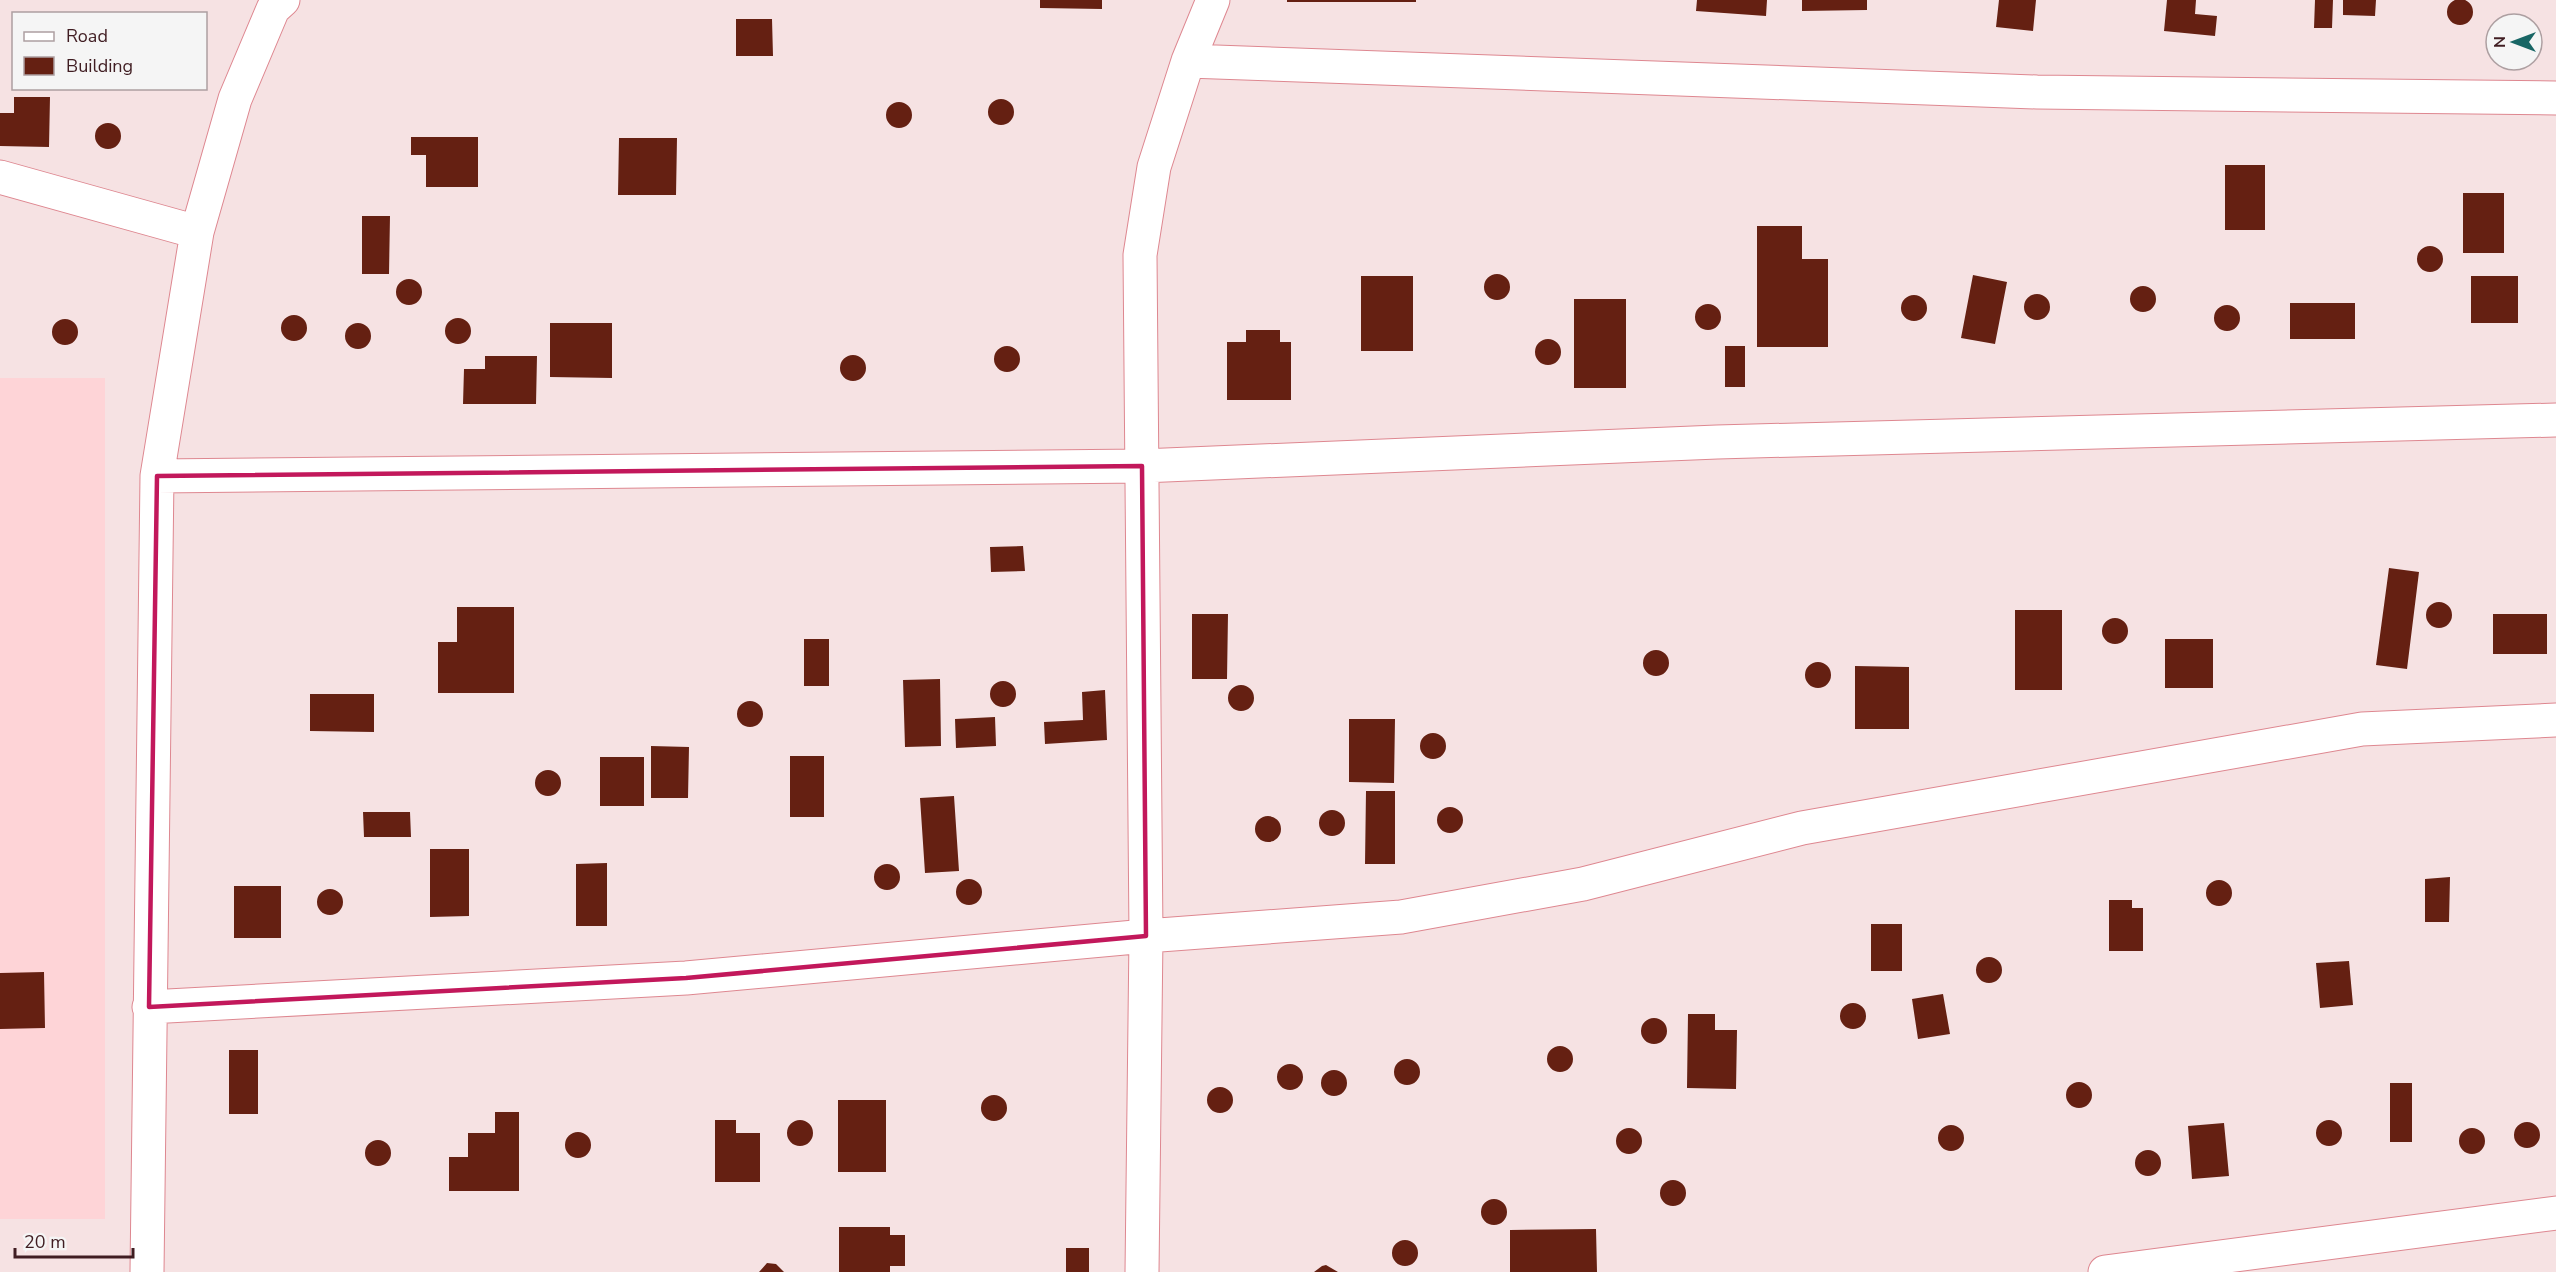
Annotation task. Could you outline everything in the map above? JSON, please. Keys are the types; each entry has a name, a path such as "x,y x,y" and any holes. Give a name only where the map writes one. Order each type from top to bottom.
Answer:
{"street":[{"path":"147,1272 157,476 197,232 235,99 273,9 283,0"},
{"path":"1142,1272 1146,936 1140,255 1154,167 1188,61 1213,0"},
{"path":"1188,61 2037,92 2556,98"},
{"path":"0,177 197,232"},
{"path":"157,476 1142,466 1717,442 2556,420"},
{"path":"149,1007 686,978 1146,936 1401,917 1583,884 1803,828 2362,729 2556,720"},
{"path":"2105,1272 2556,1213"}],"highlighted area":[{"path":"1142,466 1146,936 686,978 149,1007 157,476"}],"shaded area":[{"path":"0,378 105,378 105,1219 0,1219"}],"building":[{"path":"2460,-1 2469,3 2473,12 2469,21 2460,25 2451,21 2447,12 2451,3"},
{"path":"1040,0 1102,0 1102,9 1040,8"},
{"path":"1287,0 1416,0 1416,2 1287,2"},
{"path":"1697,0 1767,0 1766,16 1696,11"},
{"path":"1802,0 1867,0 1867,10 1802,11"},
{"path":"1999,0 2036,0 2033,31 1996,27"},
{"path":"2167,0 2196,0 2195,14 2217,16 2215,36 2164,31"},
{"path":"2315,0 2333,0 2332,28 2314,28"},
{"path":"2343,0 2376,0 2375,16 2343,15"},
{"path":"736,19 772,19 773,56 736,56"},
{"path":"14,97 50,97 49,147 0,146 0,113 14,113"},
{"path":"1001,99 1010,103 1014,112 1010,121 1001,125 992,121 988,112 992,103"},
{"path":"899,102 908,106 912,115 908,124 899,128 890,124 886,115 890,106"},
{"path":"108,123 117,127 121,136 117,145 108,149 99,145 95,136 99,127"},
{"path":"411,137 478,137 478,187 426,187 426,155 411,155"},
{"path":"619,138 677,138 676,195 618,195"},
{"path":"2225,165 2265,165 2265,230 2225,230"},
{"path":"2463,193 2504,193 2504,253 2463,253"},
{"path":"362,216 390,216 389,274 362,274"},
{"path":"1757,226 1802,226 1802,259 1828,259 1828,347 1757,347"},
{"path":"2430,246 2439,250 2443,259 2439,268 2430,272 2421,268 2417,259 2421,250"},
{"path":"1497,274 1506,278 1510,287 1506,296 1497,300 1488,296 1484,287 1488,278"},
{"path":"1973,275 2007,282 1995,344 1961,338"},
{"path":"1361,276 1413,276 1413,351 1361,351"},
{"path":"2471,276 2518,276 2518,323 2471,323"},
{"path":"409,279 418,283 422,292 418,301 409,305 400,301 396,292 400,283"},
{"path":"2143,286 2152,290 2156,299 2152,308 2143,312 2134,308 2130,299 2134,290"},
{"path":"2037,294 2046,298 2050,307 2046,316 2037,320 2028,316 2024,307 2028,298"},
{"path":"1914,295 1923,299 1927,308 1923,317 1914,321 1905,317 1901,308 1905,299"},
{"path":"1574,299 1626,299 1626,388 1574,388"},
{"path":"2290,303 2355,303 2355,339 2290,339"},
{"path":"1708,304 1717,308 1721,317 1717,326 1708,330 1699,326 1695,317 1699,308"},
{"path":"2227,305 2236,309 2240,318 2236,327 2227,331 2218,327 2214,318 2218,309"},
{"path":"294,315 303,319 307,328 303,337 294,341 285,337 281,328 285,319"},
{"path":"458,318 467,322 471,331 467,340 458,344 449,340 445,331 449,322"},
{"path":"65,319 74,323 78,332 74,341 65,345 56,341 52,332 56,323"},
{"path":"358,323 367,327 371,336 367,345 358,349 349,345 345,336 349,327"},
{"path":"550,323 612,323 612,378 550,377"},
{"path":"1246,330 1280,330 1280,342 1291,342 1291,400 1227,400 1227,342 1246,342"},
{"path":"1548,339 1557,343 1561,352 1557,361 1548,365 1539,361 1535,352 1539,343"},
{"path":"1007,346 1016,350 1020,359 1016,368 1007,372 998,368 994,359 998,350"},
{"path":"1725,346 1745,346 1745,387 1725,387"},
{"path":"853,355 862,359 866,368 862,377 853,381 844,377 840,368 844,359"},
{"path":"485,356 537,356 536,404 463,404 464,369 485,369"},
{"path":"1023,546 1025,571 991,572 990,547"},
{"path":"2389,568 2419,572 2407,669 2376,665"},
{"path":"2439,602 2448,606 2452,615 2448,624 2439,628 2430,624 2426,615 2430,606"},
{"path":"457,607 514,607 514,693 438,693 438,642 457,642"},
{"path":"2015,610 2062,610 2062,690 2015,690"},
{"path":"1192,614 1228,614 1227,679 1192,679"},
{"path":"2493,614 2547,614 2547,654 2493,654"},
{"path":"2115,618 2124,622 2128,631 2124,640 2115,644 2106,640 2102,631 2106,622"},
{"path":"804,639 829,639 829,686 804,686"},
{"path":"2165,639 2213,639 2213,688 2165,688"},
{"path":"1656,650 1665,654 1669,663 1665,672 1656,676 1647,672 1643,663 1647,654"},
{"path":"1818,662 1827,666 1831,675 1827,684 1818,688 1809,684 1805,675 1809,666"},
{"path":"1855,666 1909,667 1909,729 1855,729"},
{"path":"940,679 941,746 905,747 903,680"},
{"path":"1003,681 1012,685 1016,694 1012,703 1003,707 994,703 990,694 994,685"},
{"path":"1241,685 1250,689 1254,698 1250,707 1241,711 1232,707 1228,698 1232,689"},
{"path":"1105,690 1107,740 1045,744 1044,722 1083,720 1082,692"},
{"path":"310,694 374,694 374,732 310,731"},
{"path":"750,701 759,705 763,714 759,723 750,727 741,723 737,714 741,705"},
{"path":"995,717 996,746 956,748 955,719"},
{"path":"1349,719 1395,719 1394,783 1349,782"},
{"path":"1433,733 1442,737 1446,746 1442,755 1433,759 1424,755 1420,746 1424,737"},
{"path":"651,746 689,747 688,798 651,798"},
{"path":"790,756 824,756 824,817 790,817"},
{"path":"600,757 644,757 644,806 600,806"},
{"path":"548,770 557,774 561,783 557,792 548,796 539,792 535,783 539,774"},
{"path":"1366,791 1395,791 1395,864 1365,864"},
{"path":"954,796 959,871 925,873 920,798"},
{"path":"1450,807 1459,811 1463,820 1459,829 1450,833 1441,829 1437,820 1441,811"},
{"path":"1332,810 1341,814 1345,823 1341,832 1332,836 1323,832 1319,823 1323,814"},
{"path":"363,812 410,812 411,837 364,837"},
{"path":"1268,816 1277,820 1281,829 1277,838 1268,842 1259,838 1255,829 1259,820"},
{"path":"430,849 469,849 469,916 430,917"},
{"path":"607,863 607,926 576,926 576,864"},
{"path":"887,864 896,868 900,877 896,886 887,890 878,886 874,877 878,868"},
{"path":"2450,877 2449,922 2425,922 2425,879"},
{"path":"969,879 978,883 982,892 978,901 969,905 960,901 956,892 960,883"},
{"path":"2219,880 2228,884 2232,893 2228,902 2219,906 2210,902 2206,893 2210,884"},
{"path":"234,886 281,886 281,938 234,938"},
{"path":"330,889 339,893 343,902 339,911 330,915 321,911 317,902 321,893"},
{"path":"2109,900 2132,900 2132,908 2143,908 2143,951 2109,951"},
{"path":"1871,924 1902,924 1902,971 1871,971"},
{"path":"1989,957 1998,961 2002,970 1998,979 1989,983 1980,979 1976,970 1980,961"},
{"path":"2349,961 2353,1005 2320,1008 2316,963"},
{"path":"44,972 45,1028 0,1029 0,973"},
{"path":"1943,994 1950,1034 1918,1039 1912,999"},
{"path":"1853,1003 1862,1007 1866,1016 1862,1025 1853,1029 1844,1025 1840,1016 1844,1007"},
{"path":"1688,1014 1715,1014 1715,1030 1737,1030 1736,1089 1687,1088"},
{"path":"1654,1018 1663,1022 1667,1031 1663,1040 1654,1044 1645,1040 1641,1031 1645,1022"},
{"path":"1560,1046 1569,1050 1573,1059 1569,1068 1560,1072 1551,1068 1547,1059 1551,1050"},
{"path":"229,1050 258,1050 258,1114 229,1114"},
{"path":"1407,1059 1416,1063 1420,1072 1416,1081 1407,1085 1398,1081 1394,1072 1398,1063"},
{"path":"1290,1064 1299,1068 1303,1077 1299,1086 1290,1090 1281,1086 1277,1077 1281,1068"},
{"path":"1334,1070 1343,1074 1347,1083 1343,1092 1334,1096 1325,1092 1321,1083 1325,1074"},
{"path":"2079,1082 2088,1086 2092,1095 2088,1104 2079,1108 2070,1104 2066,1095 2070,1086"},
{"path":"2390,1083 2412,1083 2412,1142 2390,1142"},
{"path":"1220,1087 1229,1091 1233,1100 1229,1109 1220,1113 1211,1109 1207,1100 1211,1091"},
{"path":"994,1095 1003,1099 1007,1108 1003,1117 994,1121 985,1117 981,1108 985,1099"},
{"path":"838,1100 886,1100 886,1172 838,1172"},
{"path":"495,1112 519,1112 519,1191 449,1191 449,1157 468,1157 468,1133 495,1133"},
{"path":"715,1120 736,1120 736,1133 760,1133 760,1182 715,1182"},
{"path":"800,1120 809,1124 813,1133 809,1142 800,1146 791,1142 787,1133 791,1124"},
{"path":"2329,1120 2338,1124 2342,1133 2338,1142 2329,1146 2320,1142 2316,1133 2320,1124"},
{"path":"2527,1122 2536,1126 2540,1135 2536,1144 2527,1148 2518,1144 2514,1135 2518,1126"},
{"path":"2224,1123 2229,1176 2192,1179 2188,1126"},
{"path":"1951,1125 1960,1129 1964,1138 1960,1147 1951,1151 1942,1147 1938,1138 1942,1129"},
{"path":"1629,1128 1638,1132 1642,1141 1638,1150 1629,1154 1620,1150 1616,1141 1620,1132"},
{"path":"2472,1128 2481,1132 2485,1141 2481,1150 2472,1154 2463,1150 2459,1141 2463,1132"},
{"path":"578,1132 587,1136 591,1145 587,1154 578,1158 569,1154 565,1145 569,1136"},
{"path":"378,1140 387,1144 391,1153 387,1162 378,1166 369,1162 365,1153 369,1144"},
{"path":"2148,1150 2157,1154 2161,1163 2157,1172 2148,1176 2139,1172 2135,1163 2139,1154"},
{"path":"1673,1180 1682,1184 1686,1193 1682,1202 1673,1206 1664,1202 1660,1193 1664,1184"},
{"path":"1494,1199 1503,1203 1507,1212 1503,1221 1494,1225 1485,1221 1481,1212 1485,1203"},
{"path":"839,1227 890,1227 890,1235 905,1235 905,1266 890,1266 890,1272 839,1272"},
{"path":"1596,1229 1597,1272 1510,1272 1510,1230"},
{"path":"1405,1240 1414,1244 1418,1253 1414,1262 1405,1266 1396,1262 1392,1253 1396,1244"},
{"path":"1066,1248 1089,1248 1089,1272 1066,1272"},
{"path":"767,1263 776,1264 784,1272 759,1272"},
{"path":"1326,1265 1338,1272 1314,1272 1322,1266"}]}
